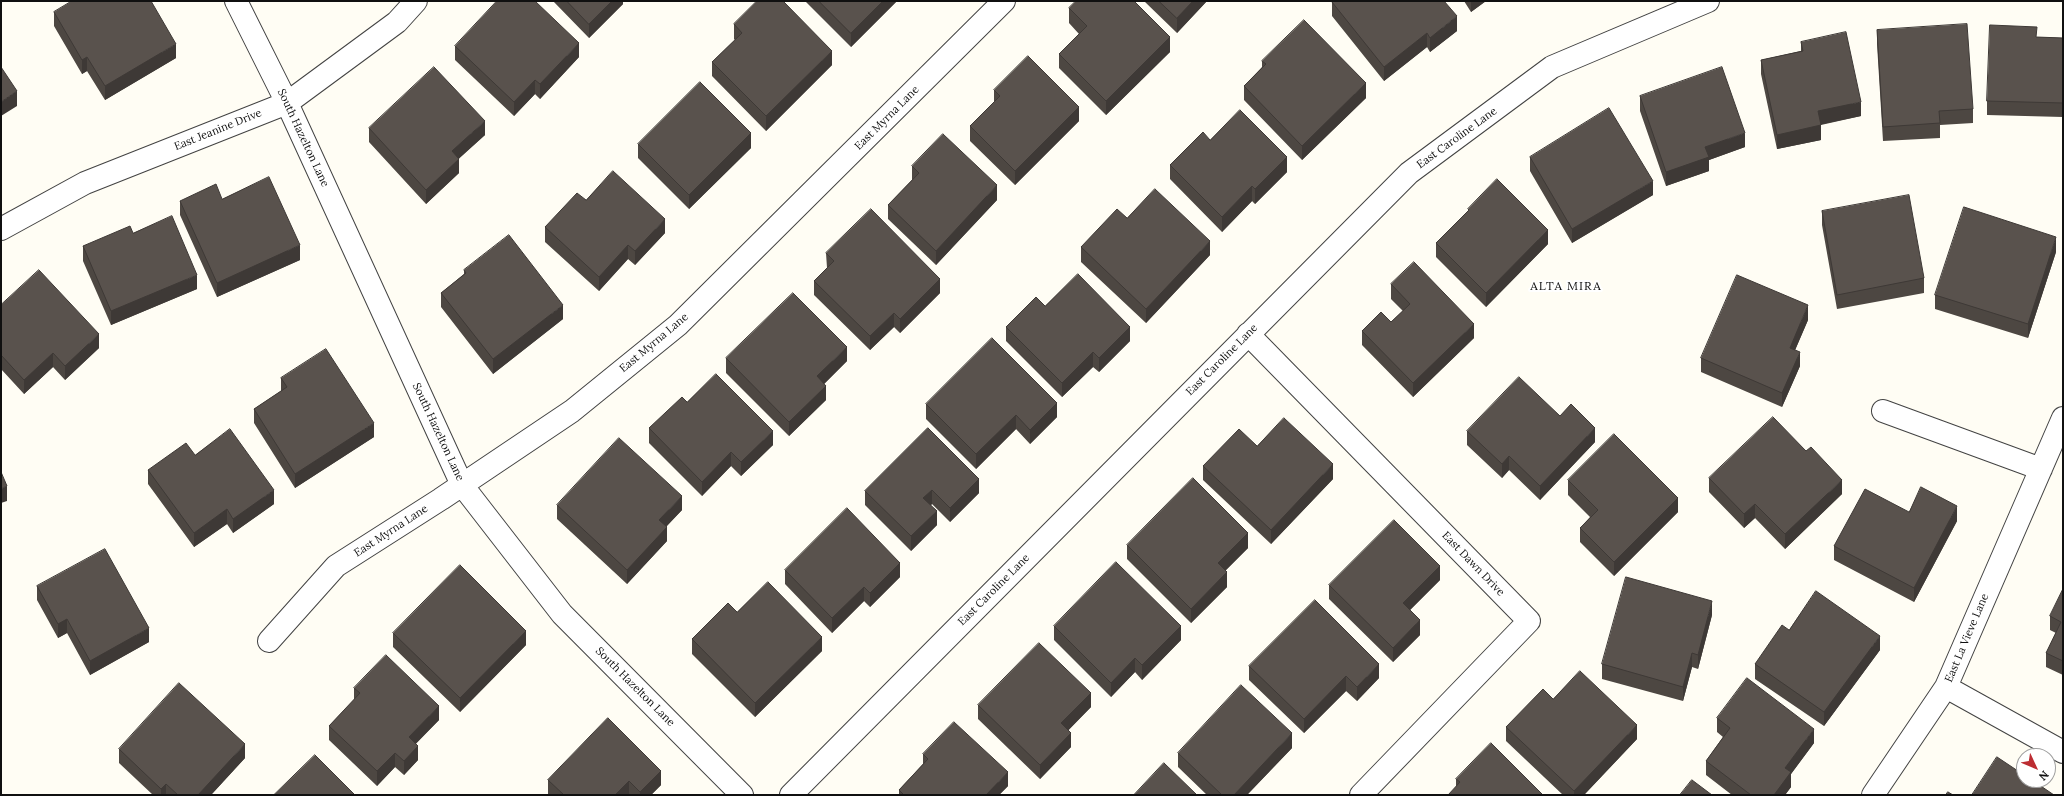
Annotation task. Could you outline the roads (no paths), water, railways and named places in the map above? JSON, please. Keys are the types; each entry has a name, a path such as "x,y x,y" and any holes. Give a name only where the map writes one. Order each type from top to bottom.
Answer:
{"street":[{"name":"South Hazelton Lane","path":"236,1 287,103 462,484 562,614 742,795"},
{"name":"East Jeanine Drive","path":"1,229 85,183 287,103 397,22 416,1"},
{"name":"East Myrna Lane","path":"269,641 336,566 572,411 678,325 1004,1"},
{"name":"East Caroline Lane","path":"791,795 1409,173 1552,67 1708,1"},
{"name":"East Dawn Drive","path":"1248,334 1529,621 1361,795"},
{"path":"1883,411 2041,469"},
{"name":"East La Vieve Lane","path":"1873,795 1946,687 2063,418"},
{"path":"1946,687 2063,752"}],"district":[{"name":"ALTA MIRA","path":"1566,287"}]}
